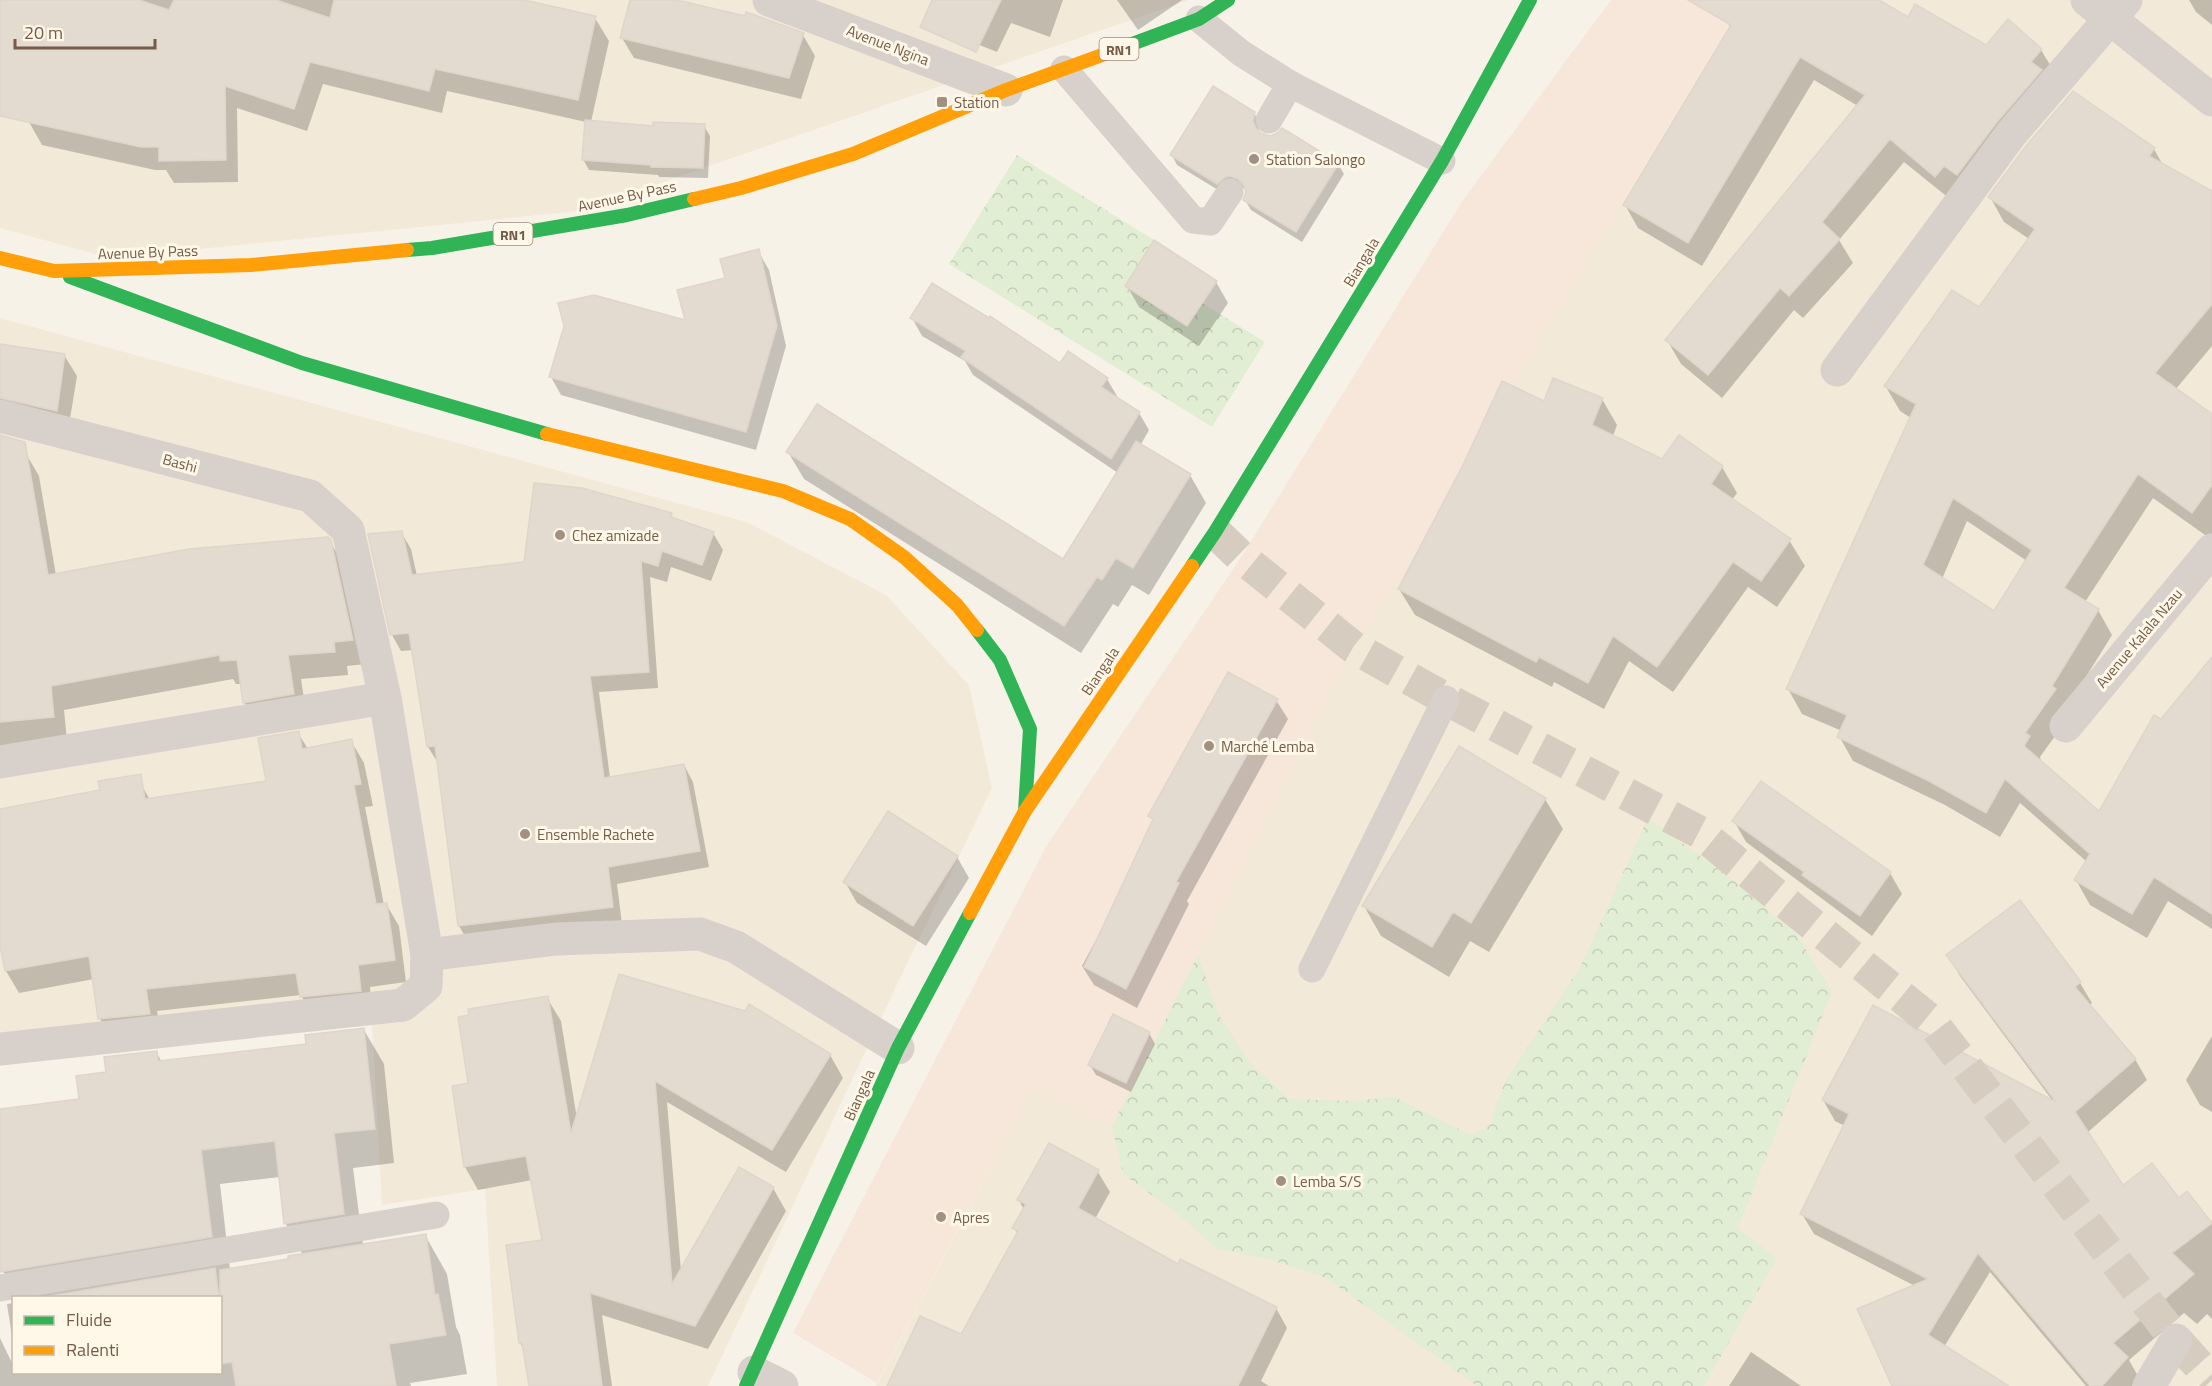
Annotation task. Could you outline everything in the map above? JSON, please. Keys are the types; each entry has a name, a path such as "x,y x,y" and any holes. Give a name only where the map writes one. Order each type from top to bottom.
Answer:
{"main road":[{"name":"Avenue By Pass","path":"0,258 54,271 251,265 432,248 627,215 741,188 853,154 1006,90 1199,18 1228,0"},
{"name":"Biangala","path":"760,1381 898,1048 1025,812 1215,532 1442,161 1530,0"},
{"path":"54,271 302,363 520,427 783,491 850,519 904,557 957,604 1000,660 1030,729 1025,812"}],"street":[{"name":"Avenue Ngina","path":"769,0 1006,90"},
{"path":"1837,370 2108,6 2212,100"},
{"name":"Bashi","path":"0,416 310,496 348,530 385,698"},
{"name":"Avenue Kalala Nzau","path":"2066,726 2212,550"},
{"path":"0,762 385,698 427,955 426,986 403,1005 0,1048"},
{"path":"427,955 556,939 700,934 736,946 898,1048"},
{"path":"2149,1386 2176,1340"}],"lane":[{"path":"1199,18 1241,53 1290,84 1442,161"},
{"path":"1064,69 1193,220 1210,222 1230,192"},
{"path":"1269,120 1290,84"},
{"path":"1312,969 1446,699"},
{"path":"0,1287 436,1215"}],"shaded area":[{"path":"0,0 1189,0 579,211 110,258 0,228"},
{"name":"Marché Lemba","path":"1611,0 1745,0 1497,410 1412,559 1353,647 1112,1126 1033,1088 877,1383 793,1333 1047,845 1241,557 1463,200"},
{"path":"1745,0 2212,0 2212,1386 876,1386 1033,1088 1112,1126 1353,647"},
{"path":"0,318 747,522 886,595 969,685 992,788 708,1386 497,1386 485,1189 382,1205 371,1009 0,1049"}],"green space":[{"path":"1017,155 1154,240 1125,286 1202,303 1265,342 1212,427 949,264"},
{"path":"1648,818 1733,880 1797,935 1832,992 1738,1228 1777,1258 1704,1386 1477,1386 1326,1278 1268,1259 1217,1249 1175,1212 1123,1174 1112,1126 1198,955 1219,1015 1249,1062 1289,1099 1353,1101 1394,1097 1471,1135 1489,1126 1505,1082 1581,965"}],"building":[{"path":"0,0 139,0 169,10 174,0 276,0 330,18 334,0 524,0 596,16 578,100 435,69 429,91 310,62 294,109 225,86 226,160 159,161 159,147 141,147 0,116"},
{"path":"630,0 677,0 745,16 746,12 804,33 789,78 620,38"},
{"path":"932,0 1001,0 976,52 920,27"},
{"path":"1688,0 1879,0 1908,17 1915,4 1986,45 2008,19 2042,49 2031,62 2042,70 1997,122 1957,175 1944,166 1935,177 1890,139 1822,222 1840,239 1789,296 1780,288 1708,375 1665,340 1865,95 1800,57 1688,243 1623,205 1731,25"},
{"name":"Station Salongo","path":"1213,86 1255,112 1253,121 1261,133 1270,136 1282,128 1339,163 1296,232 1243,200 1246,192 1238,179 1230,176 1217,184 1170,155"},
{"path":"2073,91 2155,148 2149,156 2212,191 2212,304 2155,373 2212,414 2212,485 2192,513 2138,474 2064,588 2099,609 2052,686 2056,689 2025,733 2030,736 2024,746 2099,811 2154,715 2161,719 2212,657 2212,914 2154,877 2132,914 2074,880 2090,854 2005,779 1986,813 1929,781 1837,737 1847,715 1786,689 1916,404 1884,386 1952,290 1979,307 2035,229 1988,197 2026,146","holes":["1953,498 2032,550 1994,611 1923,565"]},
{"path":"585,120 653,126 653,122 705,124 703,168 651,167 651,165 582,160"},
{"path":"1154,240 1217,281 1187,326 1125,286"},
{"path":"759,249 777,326 746,432 549,377 564,326 558,303 594,295 685,320 677,290 725,278 720,259"},
{"path":"932,283 989,318 990,316 1060,363 1068,351 1108,378 1101,387 1140,412 1111,459 961,357 966,351 910,318"},
{"path":"0,344 65,354 57,411 0,398"},
{"path":"1553,378 1603,398 1592,425 1662,459 1679,435 1723,466 1711,484 1791,539 1761,581 1733,562 1657,667 1613,636 1588,683 1539,657 1536,662 1398,589 1463,465 1502,381 1544,401"},
{"path":"817,404 1063,559 1136,441 1191,474 1133,568 1116,558 1102,580 1097,577 1064,626 786,452"},
{"path":"0,435 25,442 48,575 189,549 328,537 331,540 353,640 334,642 335,652 288,655 294,694 243,703 237,660 220,661 220,655 51,686 54,717 0,722"},
{"path":"534,483 582,488 672,513 671,517 714,532 702,565 662,551 658,566 641,561 649,672 590,676 604,778 684,764 700,851 608,867 613,907 458,926 435,746 427,747 409,633 390,635 368,534 402,531 412,575 524,562"},
{"path":"1228,672 1278,699 1176,882 1179,883 1126,989 1084,967 1153,819 1148,816"},
{"path":"299,731 302,749 352,739 361,784 354,785 376,904 387,903 395,960 358,965 361,991 300,997 296,973 146,989 150,1014 98,1019 89,956 5,971 0,946 0,809 100,790 98,781 141,774 145,799 266,781 258,738"},
{"path":"1459,746 1546,798 1471,923 1453,912 1432,947 1362,906"},
{"path":"1761,781 1891,872 1860,916 1802,875 1804,872 1732,821"},
{"path":"888,811 958,856 913,926 843,882"},
{"path":"2020,900 2081,982 2075,987 2136,1059 2075,1112 2123,1185 2152,1163 2179,1198 2187,1191 2212,1223 2172,1253 2194,1274 2113,1343 2128,1357 2102,1386 2090,1386 1978,1253 1928,1335 2009,1386 1892,1386 1857,1309 1928,1279 1800,1214 1849,1114 1822,1100 1873,1005 2056,1102 1946,955"},
{"path":"619,974 745,1011 749,1004 831,1054 772,1150 655,1081 672,1284 739,1167 774,1187 695,1326 590,1293 602,1386 529,1386 522,1343 519,1343 506,1245 542,1240 526,1156 464,1167 452,1086 468,1083 458,1017 469,1015 468,1009 548,996 571,1133"},
{"path":"1113,1014 1150,1032 1126,1083 1088,1065"},
{"path":"364,1028 375,1129 334,1133 344,1214 284,1224 275,1141 201,1150 212,1237 0,1272 0,1109 79,1099 76,1076 106,1072 104,1057 157,1051 158,1061 306,1044 305,1035"},
{"path":"1049,1143 1099,1170 1078,1208 1178,1264 1180,1259 1277,1307 1238,1386 887,1386 920,1316 961,1334 1018,1231 1012,1228 1026,1204 1017,1200"},
{"path":"426,1234 435,1295 438,1294 446,1335 389,1344 396,1386 236,1386 232,1362 222,1364 220,1270 288,1259 288,1256"},
{"path":"215,1268 219,1296 51,1296"}],"tunnel":[{"path":"1215,532 1241,557 1353,647 1446,699 1699,832 1931,1021 2176,1340 2212,1380"}],"traffic: fast":[{"path":"1124,47 1199,19 1228,0"},
{"path":"1192,566 1442,161 1530,0"},
{"path":"407,250 432,248 627,215 694,199"},
{"path":"70,277 302,363 547,434"},
{"path":"977,630 1000,660 1030,729 1025,811"},
{"path":"746,1386 898,1048 970,913"}],"traffic: slow":[{"path":"694,199 741,188 853,154 1006,90 1124,47"},
{"path":"0,258 54,271 251,265 407,250"},
{"path":"547,434 783,491 850,519 904,557 957,605 977,630"},
{"path":"970,913 1025,811 1192,566"}],"place":[{"name":"Station","path":"942,102"},
{"name":"Station Salongo","path":"1254,159"},
{"name":"Chez amizade","path":"560,535"},
{"name":"Marché Lemba","path":"1209,746"},
{"name":"Ensemble Rachete","path":"525,834"},
{"name":"Lemba S/S","path":"1281,1181"},
{"name":"Apres","path":"941,1217"}]}
